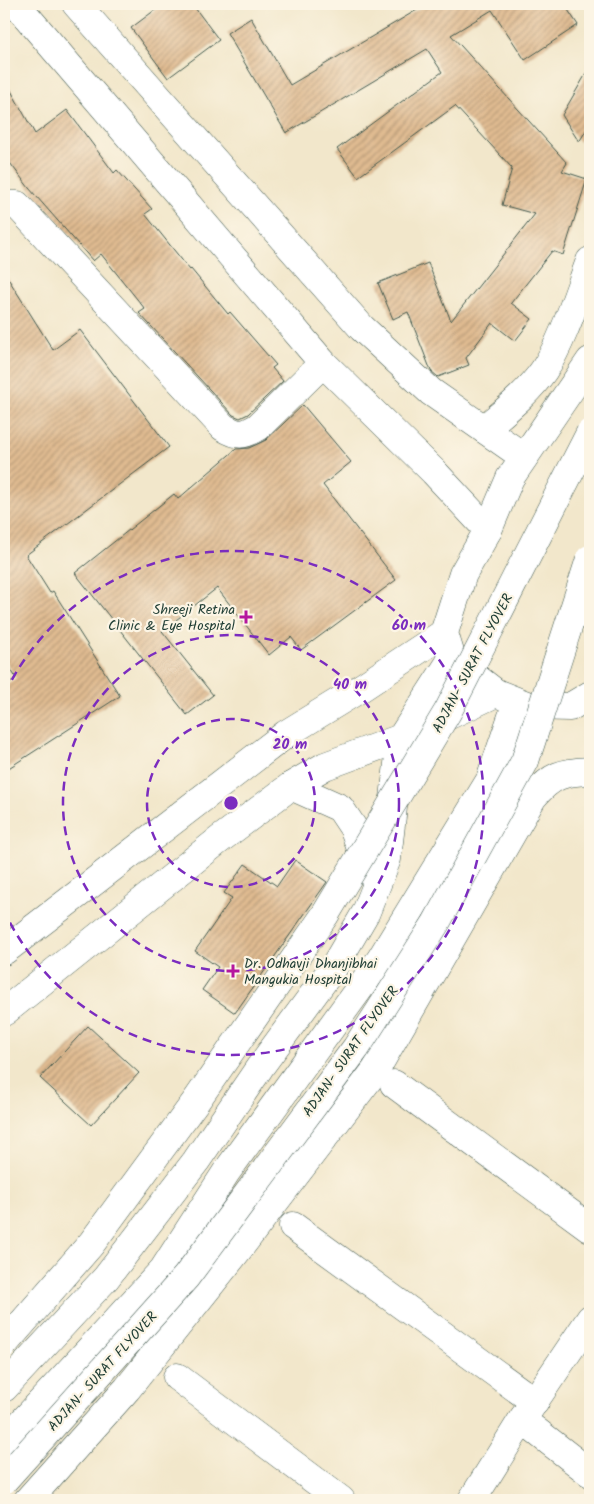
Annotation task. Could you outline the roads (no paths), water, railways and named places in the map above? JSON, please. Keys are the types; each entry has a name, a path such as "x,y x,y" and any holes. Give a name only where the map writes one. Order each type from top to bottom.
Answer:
{"main road":[{"path":"16,4 323,363 434,472 488,530"},
{"path":"76,4 362,328 431,392 524,457"},
{"path":"4,205 17,205 223,427 234,434 247,434 258,427 323,363"},
{"path":"484,429 522,396 544,370 564,330 590,261"},
{"path":"583,706 529,706 506,698 452,659 444,633 463,574 488,530 510,478 590,361"},
{"name":"ADJAN- SURAT FLYOVER","path":"4,1344 91,1244 196,1101 325,915 448,712 590,433"},
{"name":"ADJAN- SURAT FLYOVER","path":"4,1480 186,1277 356,1048 436,923 525,761 590,559"},
{"path":"4,951 286,734 361,688 444,633"},
{"path":"4,1388 106,1278 196,1161 260,1067 334,965 366,912 387,859 401,738 452,659"},
{"path":"4,1012 219,840 292,786 325,766 506,698"},
{"path":"4,1442 164,1270 227,1171 380,960 490,780 506,698"},
{"path":"28,1500 127,1389 238,1250 375,1071 533,797 546,782 568,772 590,771"},
{"path":"292,786 340,808 354,829 372,878 366,912"},
{"path":"394,1084 590,1228"},
{"path":"293,1226 529,1411 590,1473"},
{"path":"472,1500 590,1319"},
{"path":"177,1377 340,1500"}],"place":[{"name":"Shreeji Retina Clinic & Eye Hospital","path":"246,617"},
{"name":"Dr. Odhavji Dhanjibhai Mangukia Hospital","path":"233,971"}]}
